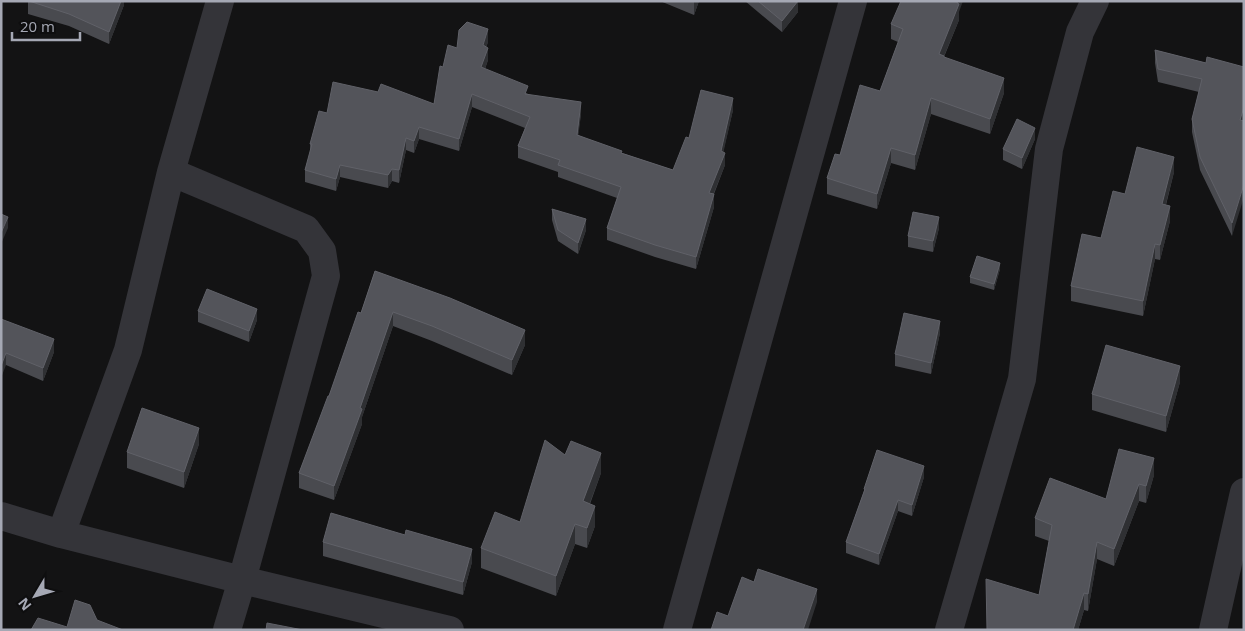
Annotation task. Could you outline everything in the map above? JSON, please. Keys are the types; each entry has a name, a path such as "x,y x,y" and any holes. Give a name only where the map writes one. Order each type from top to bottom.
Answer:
{"street":[{"path":"61,534 128,350 170,172 220,1"},
{"path":"677,630 853,1"},
{"path":"949,630 1022,379 1049,149 1080,32 1095,1"},
{"path":"170,172 306,229 322,251 326,276 227,630"},
{"path":"1213,630 1244,492"},
{"path":"1,516 61,534 242,580 450,630"}],"building":[{"path":"29,1 121,1 109,32 69,14"},
{"path":"758,1 798,1 782,21"},
{"path":"901,1 958,1 957,3 959,4 939,54 1004,78 990,119 931,98 915,155 891,148 877,194 827,178 835,154 840,155 860,85 880,91 903,29 891,24"},
{"path":"467,22 488,29 483,45 488,48 481,67 528,86 525,94 581,102 577,135 622,151 621,153 673,170 686,137 689,138 701,90 733,98 721,151 725,153 709,193 714,194 696,257 607,228 621,187 558,165 560,160 518,146 530,117 472,94 459,139 419,127 414,141 406,138 399,170 392,169 388,175 340,165 336,179 305,170 319,111 327,113 333,82 378,92 381,84 434,104 440,66 443,67 448,45 457,48 459,30"},
{"path":"1155,50 1206,63 1207,57 1244,67 1244,107 1240,120 1244,121 1244,184 1232,223 1200,157 1192,119 1202,79 1158,69"},
{"path":"1017,119 1035,128 1022,158 1003,149"},
{"path":"1137,147 1174,157 1162,204 1170,206 1160,245 1155,244 1143,301 1071,286 1082,234 1101,238 1113,191 1125,194"},
{"path":"552,209 586,219 578,243 558,230"},
{"path":"913,212 939,217 933,241 908,236"},
{"path":"1,214 8,217 1,233"},
{"path":"977,256 1000,263 994,284 970,277"},
{"path":"375,271 450,298 525,330 512,360 432,326 393,312 360,408 362,409 334,486 299,473 329,396 358,312 361,313"},
{"path":"207,289 257,309 249,331 198,311"},
{"path":"904,313 940,321 931,363 895,354"},
{"path":"1,319 54,339 43,368 6,353 1,366"},
{"path":"1106,345 1180,366 1166,416 1092,394"},
{"path":"142,408 199,428 184,472 127,452"},
{"path":"545,440 565,455 571,441 601,453 583,501 595,506 587,528 575,524 556,576 481,548 495,512 520,522"},
{"path":"1119,449 1154,458 1146,486 1139,484 1114,549 1097,542 1088,594 1084,593 1073,630 987,630 986,579 1039,595 1052,525 1035,518 1050,478 1106,499"},
{"path":"877,450 924,466 912,505 898,500 879,554 846,542"},
{"path":"331,513 405,535 406,530 472,549 463,582 323,542"},
{"path":"758,569 817,589 803,630 711,630 717,612 728,616 742,577 754,582"},
{"path":"75,600 90,605 97,620 123,630 31,630 38,618 67,627"},
{"path":"267,623 303,630 266,630"}]}
